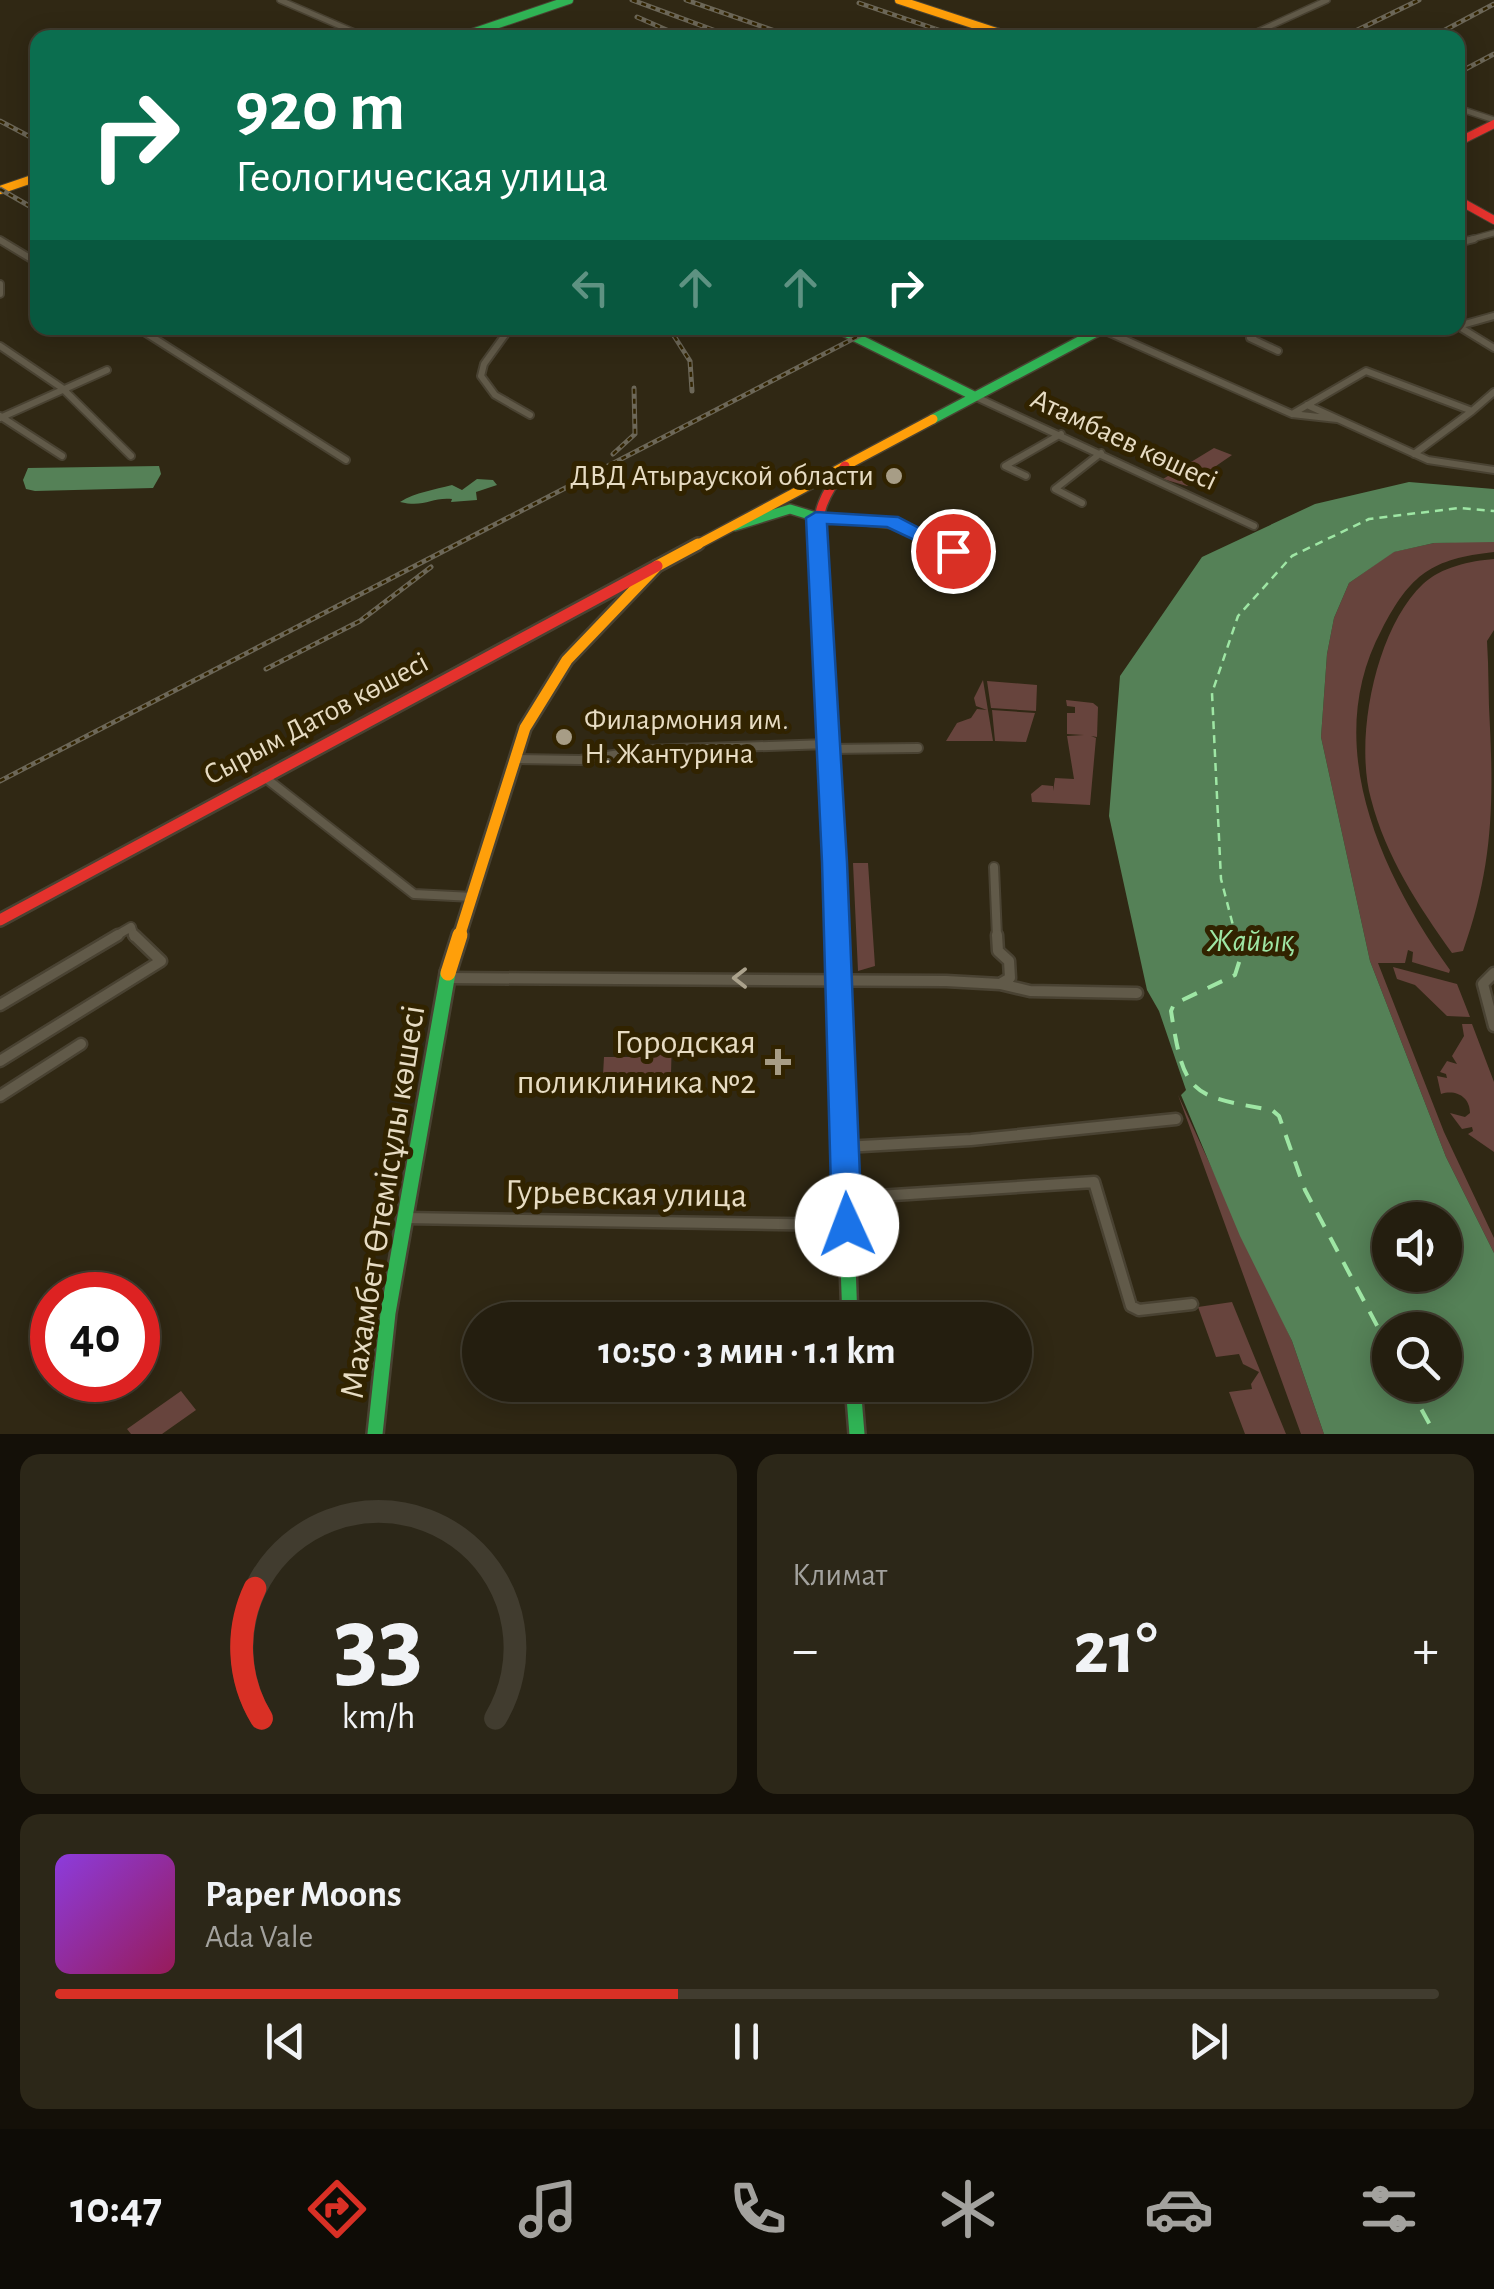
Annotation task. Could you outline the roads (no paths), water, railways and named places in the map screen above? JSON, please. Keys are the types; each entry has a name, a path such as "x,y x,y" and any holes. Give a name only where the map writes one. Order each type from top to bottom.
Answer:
{"main road":[{"path":"481,30 569,0"},
{"path":"899,0 990,30"},
{"path":"1465,138 1494,122"},
{"path":"0,190 30,179"},
{"path":"1465,204 1494,220"},
{"path":"851,335 974,396"},
{"path":"719,532 1089,335"},
{"path":"845,466 821,498 816,518 849,1302"},
{"path":"762,509 790,509 816,518"},
{"path":"719,532 790,509"},
{"name":"Сырым Датов көшесі","path":"0,920 719,532"},
{"name":"Махамбет Өтемісұлы көшесі","path":"375,1434 384,1342 446,978 526,728 568,660 658,566"},
{"path":"854,1402 856,1434"}],"street":[{"path":"280,0 349,30"},
{"path":"1262,30 1328,0"},
{"path":"1465,111 1494,122"},
{"path":"1465,242 1494,233"},
{"path":"0,240 30,258"},
{"path":"0,284 0,294"},
{"path":"1465,324 1494,316"},
{"path":"1465,330 1494,348"},
{"path":"149,335 346,460"},
{"path":"505,335 484,364 481,376 495,395 530,415"},
{"path":"1117,335 1292,414 1337,419"},
{"path":"1254,335 1250,338 1278,351"},
{"path":"0,346 63,390 131,456"},
{"path":"0,417 107,370"},
{"path":"1292,414 1366,371 1472,411"},
{"path":"1414,454 1494,392"},
{"name":"Атамбаев көшесі","path":"974,396 1254,526"},
{"path":"1307,405 1434,462 1494,470"},
{"path":"0,417 62,456"},
{"path":"1026,476 1005,466 1061,434"},
{"path":"1082,503 1055,489 1102,454"},
{"path":"816,518 906,526 977,564"},
{"path":"516,759 580,760 646,750 918,748"},
{"path":"263,776 414,894 472,897"},
{"path":"994,867 998,950 1009,960 1010,978 1000,984"},
{"path":"0,1005 131,927 135,938 161,961 0,1061"},
{"path":"1494,973 1482,984 1494,1026"},
{"path":"446,978 837,979 1137,993"},
{"path":"0,1096 81,1044"},
{"path":"844,1147 972,1140 1176,1119"},
{"path":"847,1198 1088,1181 1097,1184 1131,1306 1139,1310 1192,1304"},
{"name":"Гурьевская улица","path":"404,1218 847,1225"}],"water":[{"path":"159,466 161,474 153,488 35,491 26,489 23,480 28,468"},
{"path":"477,479 493,480 497,485 476,492 477,500 400,502 452,485 462,490"},
{"name":"Жайық","path":"1409,482 1494,489 1494,542 1434,543 1394,552 1349,583 1334,618 1327,654 1321,737 1370,961 1446,1157 1494,1253 1494,1434 1324,1434 1292,1341 1240,1236 1181,1095 1186,1090 1159,1011 1147,990 1109,816 1120,676 1202,557 1315,504"}],"railway":[{"path":"632,0 713,30"},
{"path":"686,0 772,30"},
{"path":"1357,30 1419,0"},
{"path":"859,3 938,30"},
{"path":"1445,30 1494,4"},
{"path":"637,17 667,30"},
{"path":"1465,69 1494,54"},
{"path":"0,121 30,137"},
{"path":"0,189 30,206"},
{"path":"673,335 690,361 692,391"},
{"path":"0,781 860,335"},
{"path":"613,454 635,434 634,388"},
{"path":"266,669 360,621 431,567"}],"place":[{"name":"ДВД Атырауской области","path":"894,476"},
{"name":"Филармония им. Н. Жантурина","path":"564,737"},
{"name":"Городская поликлиника №2","path":"778,1062"}]}
